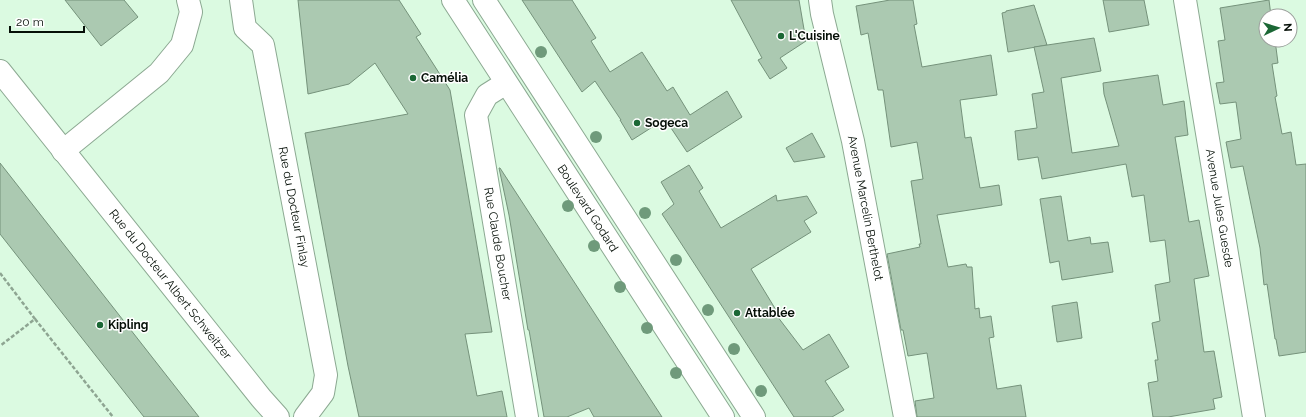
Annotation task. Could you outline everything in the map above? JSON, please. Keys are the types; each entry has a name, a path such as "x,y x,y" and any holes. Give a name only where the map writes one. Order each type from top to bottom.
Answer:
{"street":[{"path":"63,151 159,73 182,45 190,12 188,0"},
{"name":"Rue du Docteur Finlay","path":"241,0 245,28 264,45 326,375 323,393 305,417"},
{"name":"Boulevard Godard","path":"453,0 723,417"},
{"path":"484,0 754,417"},
{"name":"Avenue Marcelin Berthelot","path":"820,0 822,14 853,141 905,417"},
{"name":"Avenue Jules Guesde","path":"1185,0 1254,417"},
{"name":"Rue du Docteur Albert Schweitzer","path":"0,71 274,413"},
{"name":"Rue Claude Boucher","path":"506,83 486,95 476,115 527,417"}],"path":[{"path":"0,274 112,417"},
{"path":"0,346 35,319"}],"building":[{"path":"65,0 124,0 138,17 101,46"},
{"path":"298,0 399,0 421,34 416,37 450,90 492,332 465,334 477,396 502,391 507,417 359,417 348,366 305,133 408,114 375,63 349,84 308,94"},
{"path":"522,0 572,0 596,38 591,41 610,72 642,52 667,91 673,87 690,115 727,91 742,117 687,152 665,119 632,140 621,120 595,81 582,92"},
{"path":"731,0 799,0 806,41 780,58 787,68 770,79 758,60 762,58"},
{"path":"890,0 913,0 917,24 914,25 922,67 991,55 997,95 960,100 965,138 971,137 980,188 999,185 1002,205 937,215 948,267 966,264 967,267 972,267 975,309 979,308 980,318 991,316 994,337 989,338 997,389 1021,385 1026,417 917,417 915,401 934,398 927,353 908,356 903,330 901,330 887,254 920,247 919,244 921,244 911,181 923,179 917,142 891,147 883,90 878,90 868,33 861,35 856,6"},
{"path":"1103,0 1144,0 1149,25 1109,32"},
{"path":"1269,0 1270,8 1258,8 1258,48 1276,48 1278,63 1272,64 1277,96 1275,97 1282,134 1291,132 1296,165 1306,164 1306,352 1279,356 1267,284 1264,285 1260,248 1243,166 1231,168 1226,142 1241,139 1236,102 1220,104 1216,83 1224,82 1218,41 1225,40 1220,8"},
{"path":"1034,5 1047,45 1008,52 1002,13"},
{"path":"1094,38 1101,71 1061,78 1072,153 1119,146 1104,94 1103,83 1158,75 1163,105 1184,101 1188,135 1175,137 1189,222 1199,220 1209,276 1194,279 1204,352 1214,351 1222,397 1213,399 1215,409 1168,417 1153,417 1148,383 1158,381 1155,360 1158,360 1152,323 1160,321 1155,285 1170,282 1165,240 1150,242 1144,195 1132,197 1126,164 1042,179 1038,157 1018,160 1015,131 1037,128 1032,94 1044,92 1034,47"},
{"path":"812,133 825,157 794,162 786,148"},
{"name":"Kipling","path":"0,163 199,417 144,417 0,234"},
{"path":"689,165 703,188 699,191 721,228 776,195 777,201 807,196 817,213 804,221 811,232 751,269 776,310 774,312 803,350 829,334 849,367 825,381 844,410 832,417 794,417 662,214 674,204 661,182"},
{"path":"499,168 662,417 594,417 589,408 567,417 544,417 509,215"},
{"path":"1061,196 1068,241 1090,237 1091,244 1108,242 1113,272 1062,280 1059,261 1050,263 1040,199"},
{"path":"1077,302 1082,338 1057,342 1052,306"}],"place":[{"name":"L'Cuisine","path":"781,36"},
{"name":"Camélia","path":"413,78"},
{"name":"Sogeca","path":"637,123"},
{"name":"Attablée","path":"737,313"},
{"name":"Kipling","path":"100,325"}]}
